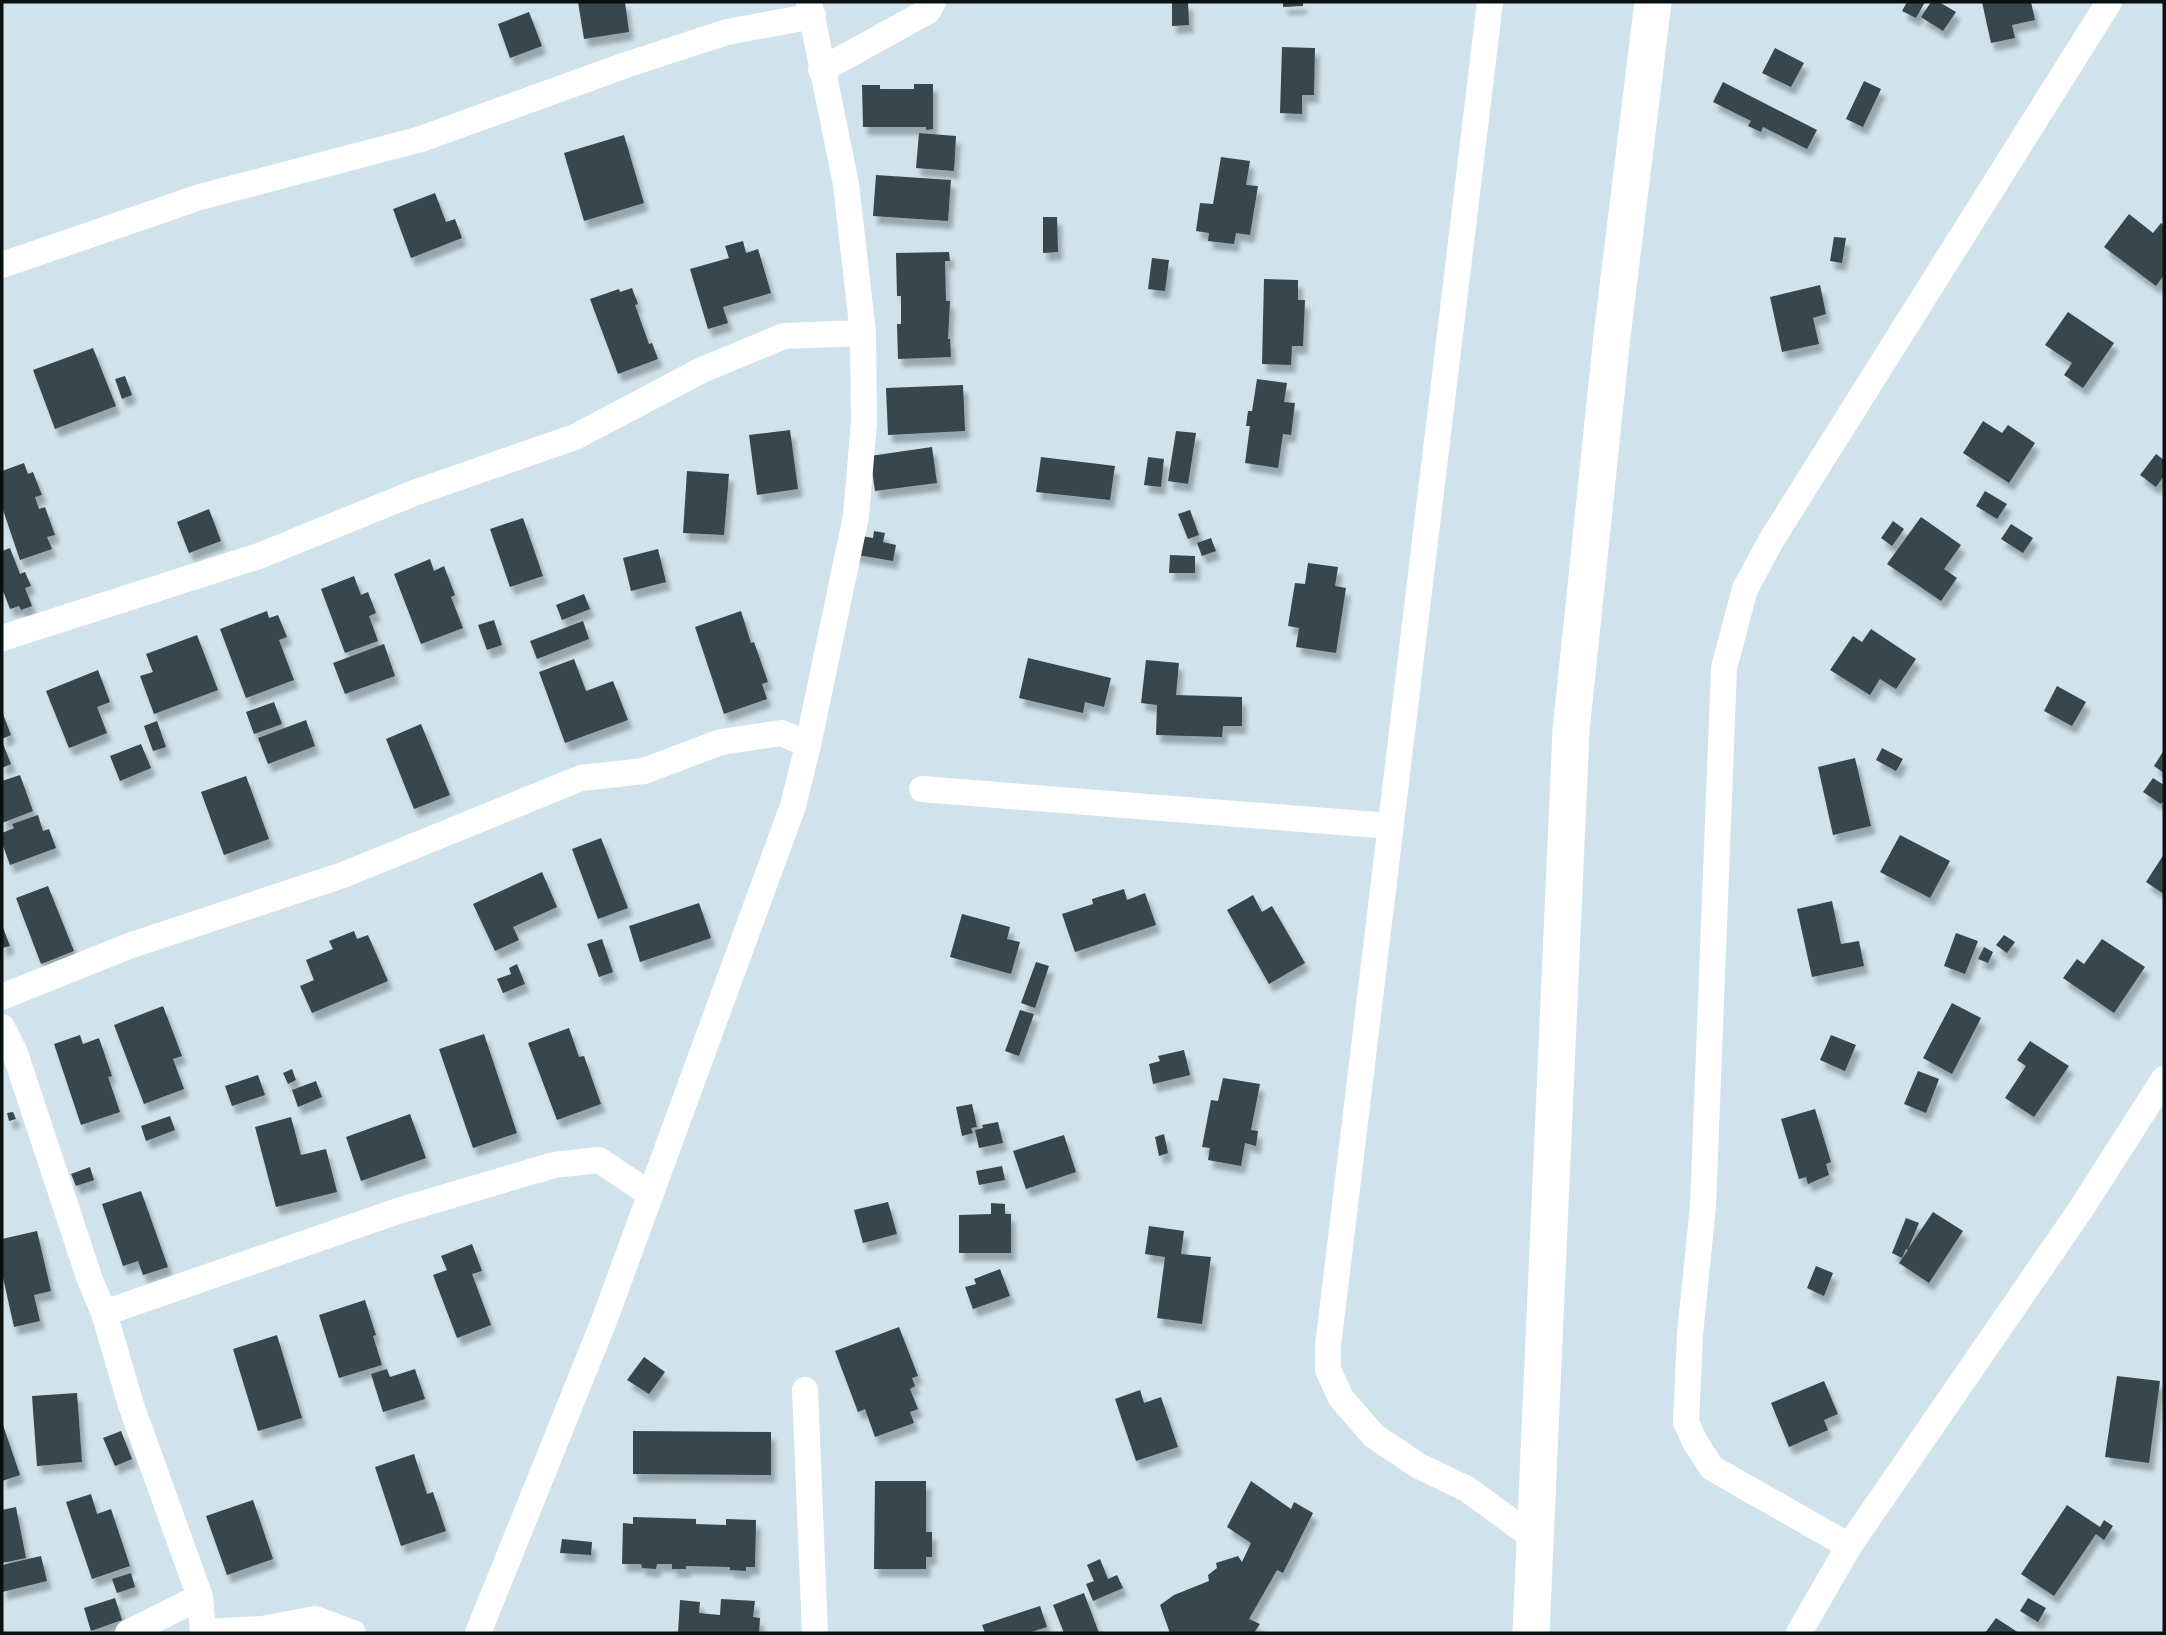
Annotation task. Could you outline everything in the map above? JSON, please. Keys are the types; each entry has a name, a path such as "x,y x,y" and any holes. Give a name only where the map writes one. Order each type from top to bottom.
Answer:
{"main road":[{"path":"1531,1633 1571,731 1612,335 1653,2"}],"street":[{"path":"821,70 928,11 933,2"},
{"path":"1490,2 1328,1346 1328,1370 1341,1398 1374,1436 1419,1466 1468,1489 1534,1538"},
{"path":"1849,1546 1712,1468 1686,1422 1690,1334 1703,1206 1724,668 1745,589 1772,540 2109,2"},
{"path":"2,265 200,197 421,139 626,65 727,32 811,9 821,70 846,184 863,333 864,422 856,516 793,806 604,1321 478,1633"},
{"path":"2,638 259,556 414,494 575,438 702,370 784,335 863,333"},
{"path":"2,997 129,946 343,875 581,778 644,771 721,742 782,733 808,745"},
{"path":"922,789 1390,826"},
{"path":"2,1027 15,1053 90,1280 104,1313 131,1405 200,1597 202,1632 262,1629 315,1619 352,1633"},
{"path":"1799,1633 1849,1546 2081,1209 2164,1079"},
{"path":"104,1313 398,1211 554,1165 599,1160 650,1194"},
{"path":"806,1390 815,1633"},
{"path":"128,1633 200,1597"}],"building":[{"path":"578,2 625,2 629,32 584,39"},
{"path":"1172,2 1188,2 1189,25 1172,26"},
{"path":"1283,2 1303,2 1303,6 1283,7"},
{"path":"1907,2 1925,2 1916,18 1902,11"},
{"path":"1931,2 1939,2 1956,12 1943,31 1921,17"},
{"path":"1982,2 2031,2 2035,20 2012,25 2015,38 1991,43"},
{"path":"529,12 542,46 510,58 498,24"},
{"path":"1282,47 1315,48 1314,95 1302,95 1302,114 1280,113"},
{"path":"1775,48 1804,63 1791,87 1762,73"},
{"path":"1864,81 1881,89 1863,127 1846,119"},
{"path":"1723,82 1817,130 1807,149 1763,127 1761,132 1748,126 1751,121 1713,102"},
{"path":"914,84 933,84 933,129 863,127 862,85 880,85 880,89 914,89"},
{"path":"919,133 956,136 954,171 916,168"},
{"path":"624,135 644,203 584,221 564,153"},
{"path":"1221,157 1250,161 1246,185 1258,186 1250,235 1236,233 1234,244 1208,241 1209,233 1196,231 1200,203 1213,204"},
{"path":"876,175 951,180 948,221 873,216"},
{"path":"435,193 446,222 455,219 462,238 411,258 393,209"},
{"path":"2129,214 2153,233 2161,223 2164,226 2164,275 2156,286 2104,247"},
{"path":"1043,217 1057,217 1058,252 1043,253"},
{"path":"1834,237 1846,238 1842,263 1830,261"},
{"path":"743,241 746,253 758,249 771,293 723,307 728,323 708,329 690,269 729,258 725,246"},
{"path":"949,252 950,261 945,261 946,301 950,301 948,339 951,357 898,359 897,324 901,324 901,296 897,296 896,253"},
{"path":"1152,258 1169,260 1165,291 1148,289"},
{"path":"1264,279 1298,280 1298,300 1305,300 1303,346 1292,346 1291,365 1262,364"},
{"path":"1820,285 1826,314 1813,318 1819,344 1782,352 1770,297"},
{"path":"632,288 649,344 652,343 658,359 618,374 590,299 619,289 620,292"},
{"path":"2068,312 2114,343 2083,388 2064,375 2072,363 2045,345"},
{"path":"93,348 116,406 55,429 33,370"},
{"path":"125,376 132,395 122,399 115,379"},
{"path":"1257,379 1287,383 1284,402 1295,403 1291,435 1283,434 1278,468 1245,463 1250,426 1246,426 1248,411 1252,411"},
{"path":"963,385 965,431 888,435 886,388"},
{"path":"1983,421 2002,433 2008,425 2035,443 2009,483 1963,453"},
{"path":"790,430 798,489 757,495 749,435"},
{"path":"1176,431 1196,433 1188,484 1168,481"},
{"path":"932,447 937,483 875,491 870,456"},
{"path":"2156,454 2164,460 2164,476 2156,487 2140,475"},
{"path":"1041,457 1115,466 1110,500 1036,492"},
{"path":"1148,457 1164,459 1161,487 1144,485"},
{"path":"24,463 28,474 33,472 42,495 35,497 39,509 45,507 55,535 47,537 52,549 20,560 2,507 2,471"},
{"path":"687,471 729,474 724,535 683,533"},
{"path":"1985,491 2007,504 1997,519 1976,506"},
{"path":"209,509 221,541 189,553 177,522"},
{"path":"1190,510 1199,535 1188,539 1178,514"},
{"path":"1921,517 1961,545 1944,569 1957,578 1941,601 1887,564"},
{"path":"523,518 543,576 510,587 490,529"},
{"path":"1893,521 1904,529 1892,546 1881,538"},
{"path":"2011,524 2033,538 2023,553 2001,539"},
{"path":"874,531 885,533 883,542 896,545 893,561 852,554 856,535 873,538"},
{"path":"1211,538 1216,551 1202,556 1197,543"},
{"path":"10,548 20,574 25,572 31,586 25,588 32,606 21,610 19,606 10,609 2,588 2,551"},
{"path":"658,549 666,582 631,591 623,558"},
{"path":"1170,555 1195,556 1195,573 1169,573"},
{"path":"430,559 434,571 444,566 455,595 451,597 463,628 421,644 394,574"},
{"path":"1308,563 1338,567 1335,586 1346,588 1336,653 1296,647 1299,628 1288,626 1295,583 1305,584"},
{"path":"354,576 361,595 368,592 376,613 369,616 378,641 345,653 321,589"},
{"path":"584,594 590,609 562,620 556,605"},
{"path":"267,611 269,618 278,615 287,637 279,640 294,680 246,698 220,629"},
{"path":"741,611 768,682 762,684 767,699 724,714 695,627"},
{"path":"494,620 502,645 487,650 478,625"},
{"path":"583,621 589,639 537,659 530,641"},
{"path":"1871,629 1916,659 1896,689 1880,679 1870,695 1830,670 1853,636 1862,642"},
{"path":"197,635 218,690 154,714 140,676 153,672 146,654"},
{"path":"384,644 395,676 345,694 333,663"},
{"path":"1028,658 1111,678 1104,707 1085,702 1083,713 1019,698"},
{"path":"574,659 586,691 613,681 628,720 565,743 539,672"},
{"path":"1146,660 1179,663 1176,695 1242,697 1242,726 1223,726 1222,737 1156,735 1157,705 1141,703"},
{"path":"98,670 110,702 97,707 107,733 69,748 46,691"},
{"path":"2057,686 2086,702 2072,726 2044,711"},
{"path":"274,702 282,724 254,734 246,712"},
{"path":"2,711 11,735 2,739"},
{"path":"306,720 315,746 268,764 258,738"},
{"path":"157,721 166,747 153,751 144,726"},
{"path":"421,724 450,795 414,809 386,739"},
{"path":"2,741 11,764 2,768"},
{"path":"141,744 151,768 120,781 110,756"},
{"path":"1882,748 1903,759 1896,771 1876,760"},
{"path":"2164,750 2164,773 2154,766"},
{"path":"1855,758 1871,826 1833,835 1818,767"},
{"path":"20,775 33,811 2,823 2,781"},
{"path":"246,776 269,839 224,855 201,792"},
{"path":"2153,778 2164,785 2164,799 2161,804 2143,792"},
{"path":"38,815 43,831 49,829 56,848 10,865 2,843 2,833 14,828 12,824"},
{"path":"1900,835 1950,861 1930,898 1880,872"},
{"path":"601,838 628,908 598,919 572,849"},
{"path":"2164,854 2164,894 2146,882"},
{"path":"542,872 557,907 513,927 519,940 495,951 473,904"},
{"path":"48,886 74,951 41,964 16,898"},
{"path":"1124,889 1127,900 1145,893 1156,925 1075,952 1062,914 1093,904 1092,899"},
{"path":"1253,895 1262,912 1272,906 1305,963 1269,984 1227,910"},
{"path":"1832,901 1841,944 1859,941 1864,966 1812,977 1797,909"},
{"path":"699,903 711,938 640,962 629,926"},
{"path":"962,914 1010,927 1007,939 1020,942 1011,974 950,957"},
{"path":"2,925 10,946 2,948"},
{"path":"354,931 357,939 368,935 388,981 312,1013 300,986 314,980 306,960 333,949 329,941"},
{"path":"1956,933 1978,941 1965,974 1944,966"},
{"path":"2004,935 2015,942 2007,953 1996,945"},
{"path":"602,939 613,972 599,977 587,944"},
{"path":"2102,939 2145,967 2114,1013 2063,978 2077,959 2084,964"},
{"path":"1984,947 1993,952 1988,963 1978,959"},
{"path":"1036,962 1049,966 1035,1008 1021,1003"},
{"path":"517,964 525,984 503,993 497,979 511,974 509,968"},
{"path":"1952,1003 1981,1018 1952,1074 1923,1058"},
{"path":"163,1006 182,1056 173,1059 184,1089 144,1104 114,1025"},
{"path":"1020,1010 1034,1014 1019,1056 1005,1051"},
{"path":"569,1028 579,1057 584,1056 601,1104 557,1120 528,1043"},
{"path":"484,1034 517,1133 473,1148 439,1049"},
{"path":"80,1035 83,1044 99,1038 112,1076 108,1077 120,1112 81,1125 54,1044"},
{"path":"1831,1035 1856,1045 1845,1071 1820,1060"},
{"path":"2030,1041 2069,1066 2034,1117 2005,1098 2026,1066 2017,1060"},
{"path":"1184,1050 1190,1075 1153,1084 1149,1064 1160,1061 1158,1056"},
{"path":"292,1069 296,1080 288,1084 283,1073"},
{"path":"1918,1071 1939,1079 1926,1113 1904,1104"},
{"path":"258,1075 265,1095 232,1106 225,1086"},
{"path":"1223,1078 1260,1084 1251,1130 1258,1131 1256,1146 1245,1143 1241,1166 1208,1160 1210,1148 1202,1147 1211,1100 1218,1101"},
{"path":"316,1081 322,1097 298,1107 292,1090"},
{"path":"972,1104 977,1127 971,1128 973,1133 962,1136 956,1107"},
{"path":"1815,1109 1831,1162 1826,1164 1829,1175 1808,1184 1806,1177 1799,1179 1781,1119"},
{"path":"13,1112 16,1119 9,1121 7,1113"},
{"path":"410,1114 426,1158 361,1181 346,1137"},
{"path":"170,1116 175,1130 146,1141 141,1126"},
{"path":"291,1117 301,1155 326,1149 337,1192 276,1207 255,1127"},
{"path":"998,1122 1003,1143 979,1148 975,1130 983,1128 982,1125"},
{"path":"1164,1134 1168,1153 1159,1156 1155,1137"},
{"path":"1064,1135 1076,1172 1026,1189 1013,1151"},
{"path":"1002,1166 1005,1180 979,1185 976,1171"},
{"path":"90,1167 94,1180 76,1186 71,1174"},
{"path":"141,1191 168,1267 143,1275 138,1261 123,1266 102,1204"},
{"path":"888,1202 897,1234 863,1243 854,1210"},
{"path":"991,1203 1005,1204 1005,1214 1011,1214 1011,1253 959,1253 959,1215 991,1214"},
{"path":"1933,1212 1963,1231 1929,1283 1899,1263 1908,1250 1906,1249 1902,1258 1892,1253 1906,1218 1919,1223 1908,1249"},
{"path":"1149,1226 1184,1231 1181,1254 1211,1257 1202,1324 1157,1318 1165,1257 1145,1254"},
{"path":"37,1231 51,1291 34,1295 40,1321 14,1327 2,1273 2,1239"},
{"path":"472,1244 482,1271 472,1274 491,1325 457,1338 433,1275 447,1270 441,1256"},
{"path":"1816,1266 1833,1273 1824,1296 1807,1288"},
{"path":"1000,1269 1010,1296 973,1309 965,1287 976,1284 974,1279"},
{"path":"365,1300 382,1365 339,1378 319,1315"},
{"path":"899,1327 918,1376 912,1378 915,1386 910,1389 918,1409 910,1412 914,1423 875,1437 865,1409 858,1412 835,1351"},
{"path":"277,1335 302,1418 258,1431 233,1349"},
{"path":"644,1357 665,1372 649,1394 627,1380"},
{"path":"387,1369 390,1377 415,1369 425,1399 383,1412 371,1374"},
{"path":"2117,1376 2160,1381 2149,1463 2105,1457"},
{"path":"1824,1381 1838,1414 1824,1420 1828,1430 1789,1447 1771,1403"},
{"path":"1140,1390 1144,1403 1161,1397 1178,1447 1136,1461 1115,1399"},
{"path":"77,1393 82,1462 37,1466 32,1396"},
{"path":"2,1422 20,1475 2,1481"},
{"path":"121,1431 132,1459 115,1466 103,1438"},
{"path":"633,1431 771,1432 771,1475 633,1474"},
{"path":"414,1454 427,1494 433,1492 446,1531 401,1546 375,1467"},
{"path":"875,1481 926,1481 926,1532 932,1532 932,1557 926,1557 926,1569 874,1569"},
{"path":"1251,1481 1291,1509 1294,1502 1313,1513 1283,1573 1277,1570 1249,1619 1260,1624 1254,1633 1170,1633 1160,1605 1174,1595 1209,1581 1208,1575 1217,1568 1216,1563 1238,1556 1242,1562 1251,1543 1227,1527"},
{"path":"91,1494 97,1514 111,1509 130,1566 92,1579 66,1502"},
{"path":"253,1500 273,1559 227,1575 206,1516"},
{"path":"2067,1505 2100,1527 2104,1520 2113,1526 2104,1540 2096,1534 2054,1596 2021,1574"},
{"path":"16,1507 26,1558 2,1563 2,1510"},
{"path":"633,1517 696,1519 696,1524 726,1525 726,1519 756,1520 755,1567 746,1567 746,1571 730,1570 730,1567 686,1566 686,1569 672,1569 672,1564 657,1564 656,1569 642,1568 641,1564 622,1564 623,1523 633,1524"},
{"path":"562,1539 592,1542 591,1555 560,1553"},
{"path":"41,1556 47,1581 2,1592 2,1565"},
{"path":"1100,1559 1108,1579 1117,1575 1123,1588 1093,1601 1086,1584 1094,1581 1087,1565"},
{"path":"131,1573 135,1587 117,1593 112,1579"},
{"path":"1084,1593 1099,1633 1064,1633 1053,1605"},
{"path":"115,1598 122,1620 91,1631 84,1608"},
{"path":"2028,1598 2046,1608 2038,1622 2020,1611"},
{"path":"721,1599 755,1601 753,1617 760,1618 759,1633 678,1633 680,1600 700,1602 699,1613 720,1615"},
{"path":"1040,1606 1047,1627 1028,1633 985,1633 982,1625"},
{"path":"1996,1618 2019,1633 1985,1633"}]}
